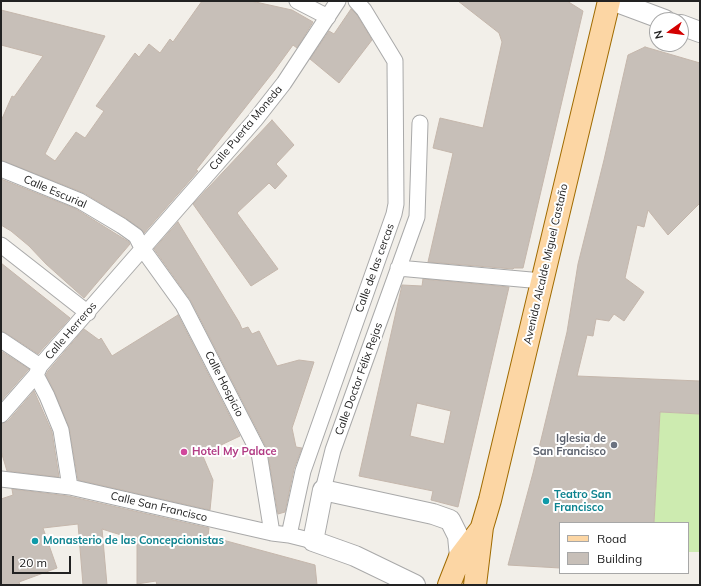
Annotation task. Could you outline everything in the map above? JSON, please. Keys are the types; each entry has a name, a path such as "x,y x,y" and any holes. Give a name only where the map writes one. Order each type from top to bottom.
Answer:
{"main road":[{"name":"Avenida Alcalde Miguel Castaño","path":"482,527 493,490 609,1"},
{"path":"449,585 460,557 482,527"},
{"path":"475,585 482,527"}],"street":[{"path":"297,1 328,17"},
{"name":"Calle Puerta Moneda","path":"142,248 255,120 284,83 338,1"},
{"name":"Calle de las cercas","path":"289,536 303,471 394,214 396,204 395,61 364,10 356,1"},
{"path":"614,1 649,14"},
{"path":"689,28 700,32"},
{"name":"Calle Doctor Félix Rejas","path":"323,490 333,450 417,217 420,124"},
{"name":"Calle Escurial","path":"1,169 80,201 136,236 142,248"},
{"path":"1,245 88,313"},
{"name":"Calle Herreros","path":"1,415 142,248"},
{"name":"Calle Hospicio","path":"142,248 183,305 259,453 272,533"},
{"path":"398,268 542,281"},
{"path":"1,340 38,371 61,430 70,487"},
{"name":"Calle San Francisco","path":"2,479 70,487 313,541"},
{"path":"415,585 393,573 355,556 313,541 323,490 433,514 450,520 458,536 460,557"}],"green space":[{"path":"660,412 700,414 700,552 689,552 689,522 654,522"}],"building":[{"path":"202,1 251,1 292,10 313,22 297,48 293,45 196,170 198,171 144,233 127,219 84,193 1,160 1,121 12,96 14,97 43,56 1,45 1,10 105,36 45,154 55,161 76,132 85,138 104,111 96,106 135,53 139,57 149,44 160,53 170,39 173,42"},
{"path":"458,1 567,1 583,11 523,268 513,269 428,262 453,153 433,148 440,118 483,128 502,42 499,33"},
{"path":"351,9 357,15 372,40 339,83 310,59 329,31 334,34"},
{"path":"645,47 649,48 649,52 662,52 700,63 700,203 668,235 648,210 644,227 637,225 625,278 644,292 624,321 614,314 609,321 596,319 593,336 587,335 577,376 700,381 700,414 660,412 654,522 559,522 559,568 508,565 533,473 567,332 578,264 628,55"},
{"path":"272,120 294,145 276,164 287,176 275,189 269,183 237,213 278,269 251,286 193,204"},
{"path":"1,179 76,209 129,242 130,244 84,298 46,264 29,246 1,225"},
{"path":"178,222 242,329 248,327 252,334 259,331 277,366 299,360 314,362 292,428 296,447 302,448 294,469 285,512 278,514 267,449 191,301 154,249"},
{"path":"1,263 70,318 38,354 1,331"},
{"path":"423,279 509,287 458,507 431,500 433,491 359,476 402,285 422,286","holes":["417,403 451,411 444,444 410,436"]},
{"path":"178,315 240,436 202,454 213,480 210,510 78,480 69,427 46,375 84,329 99,340 101,338 112,356"},
{"path":"1,351 29,369 1,401"},
{"path":"34,391 52,432 59,477 7,471 1,451 1,424 8,421"},
{"path":"12,489 68,496 209,528 208,536 315,565 317,585 157,585 156,581 137,584 137,540 102,529 107,585 83,585 78,524 43,528 57,568 19,582 20,585 1,585 1,499 13,495"}],"place":[{"name":"Iglesia de San Francisco","path":"614,445"},
{"name":"Hotel My Palace","path":"184,452"},
{"name":"Teatro San Francisco","path":"546,501"},
{"name":"Monasterio de las Concepcionistas","path":"35,541"}]}
